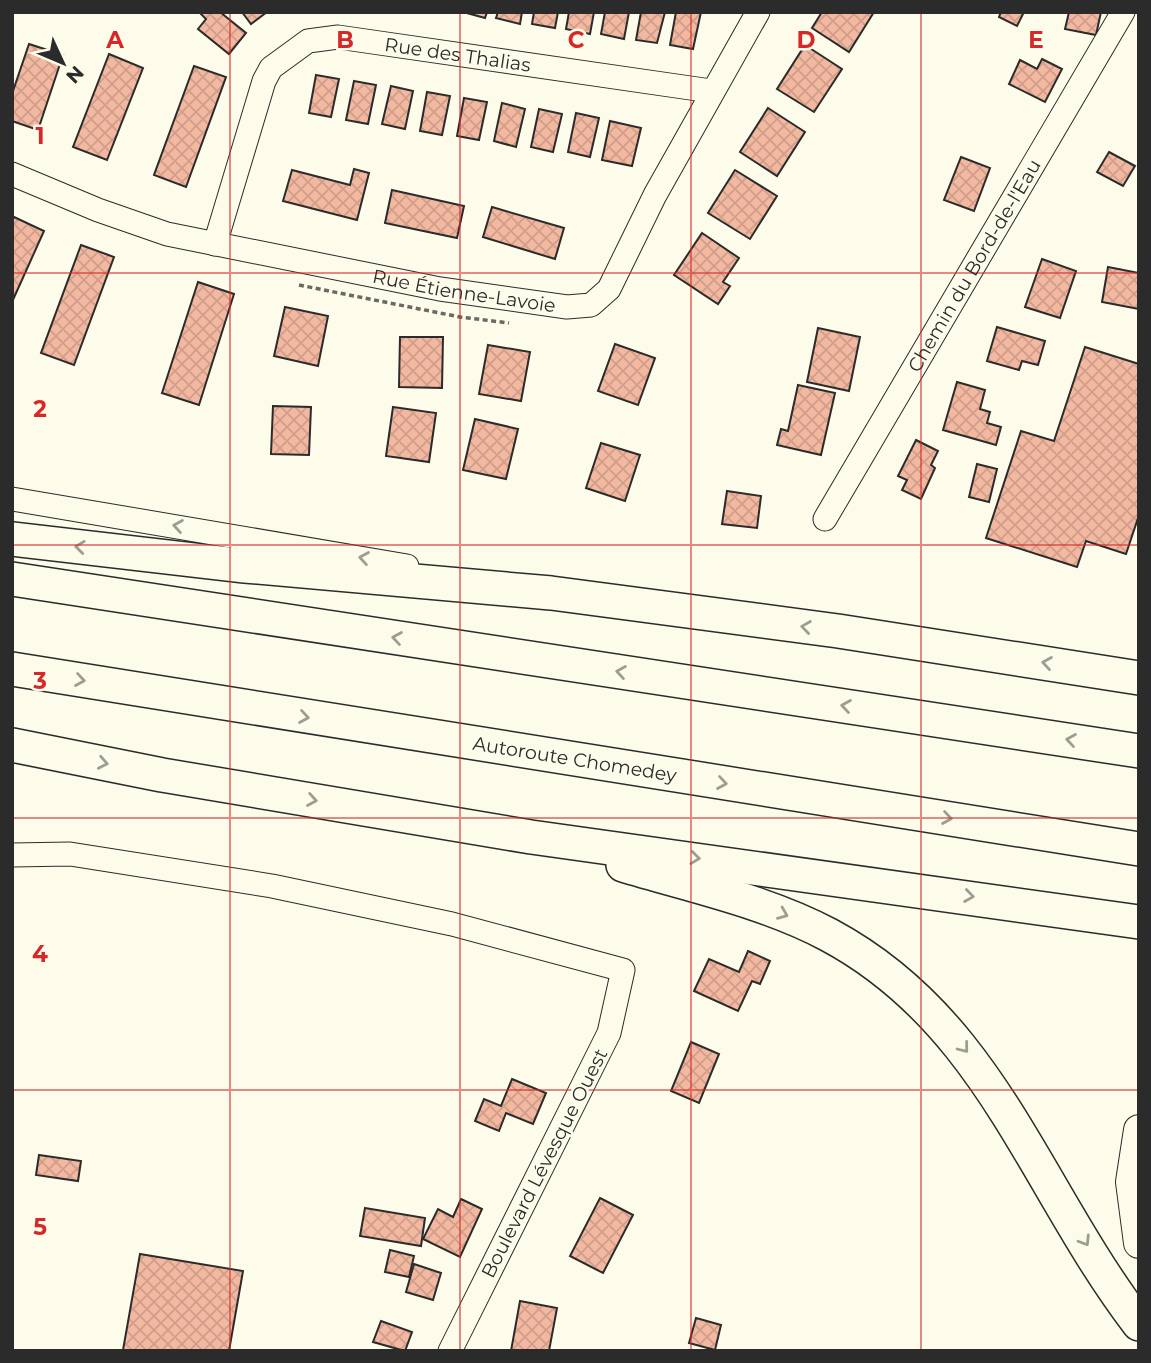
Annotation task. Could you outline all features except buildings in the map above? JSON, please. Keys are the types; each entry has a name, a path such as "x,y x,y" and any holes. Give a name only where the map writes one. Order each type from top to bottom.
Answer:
{"highway":[{"path":"12,539 245,566 551,593 838,631 1139,678"},
{"path":"12,579 1139,751"},
{"name":"Autoroute Chomedey","path":"12,669 1139,849"},
{"path":"12,745 162,775 531,837 1139,922"},
{"path":"531,837 790,917 853,949 909,990 950,1031 979,1068 1139,1324"}],"main road":[{"path":"1139,1130 1132,1166 1131,1198 1139,1242"}],"street":[{"name":"Rue Étienne-Lavoie","path":"12,174 98,211 167,234 440,289 567,307 591,305 609,289 654,195 758,12"},
{"name":"Chemin du Bord-de-l'Eau","path":"825,520 1122,12"},
{"name":"Rue des Thalias","path":"215,244 264,81 282,58 308,41 338,37 711,91"},
{"path":"12,499 246,537 551,593"},
{"name":"Boulevard Lévesque Ouest","path":"12,855 70,854 272,886 452,924 622,970 609,1033 450,1351"}],"path":[{"path":"290,282 447,315 514,323"}]}
